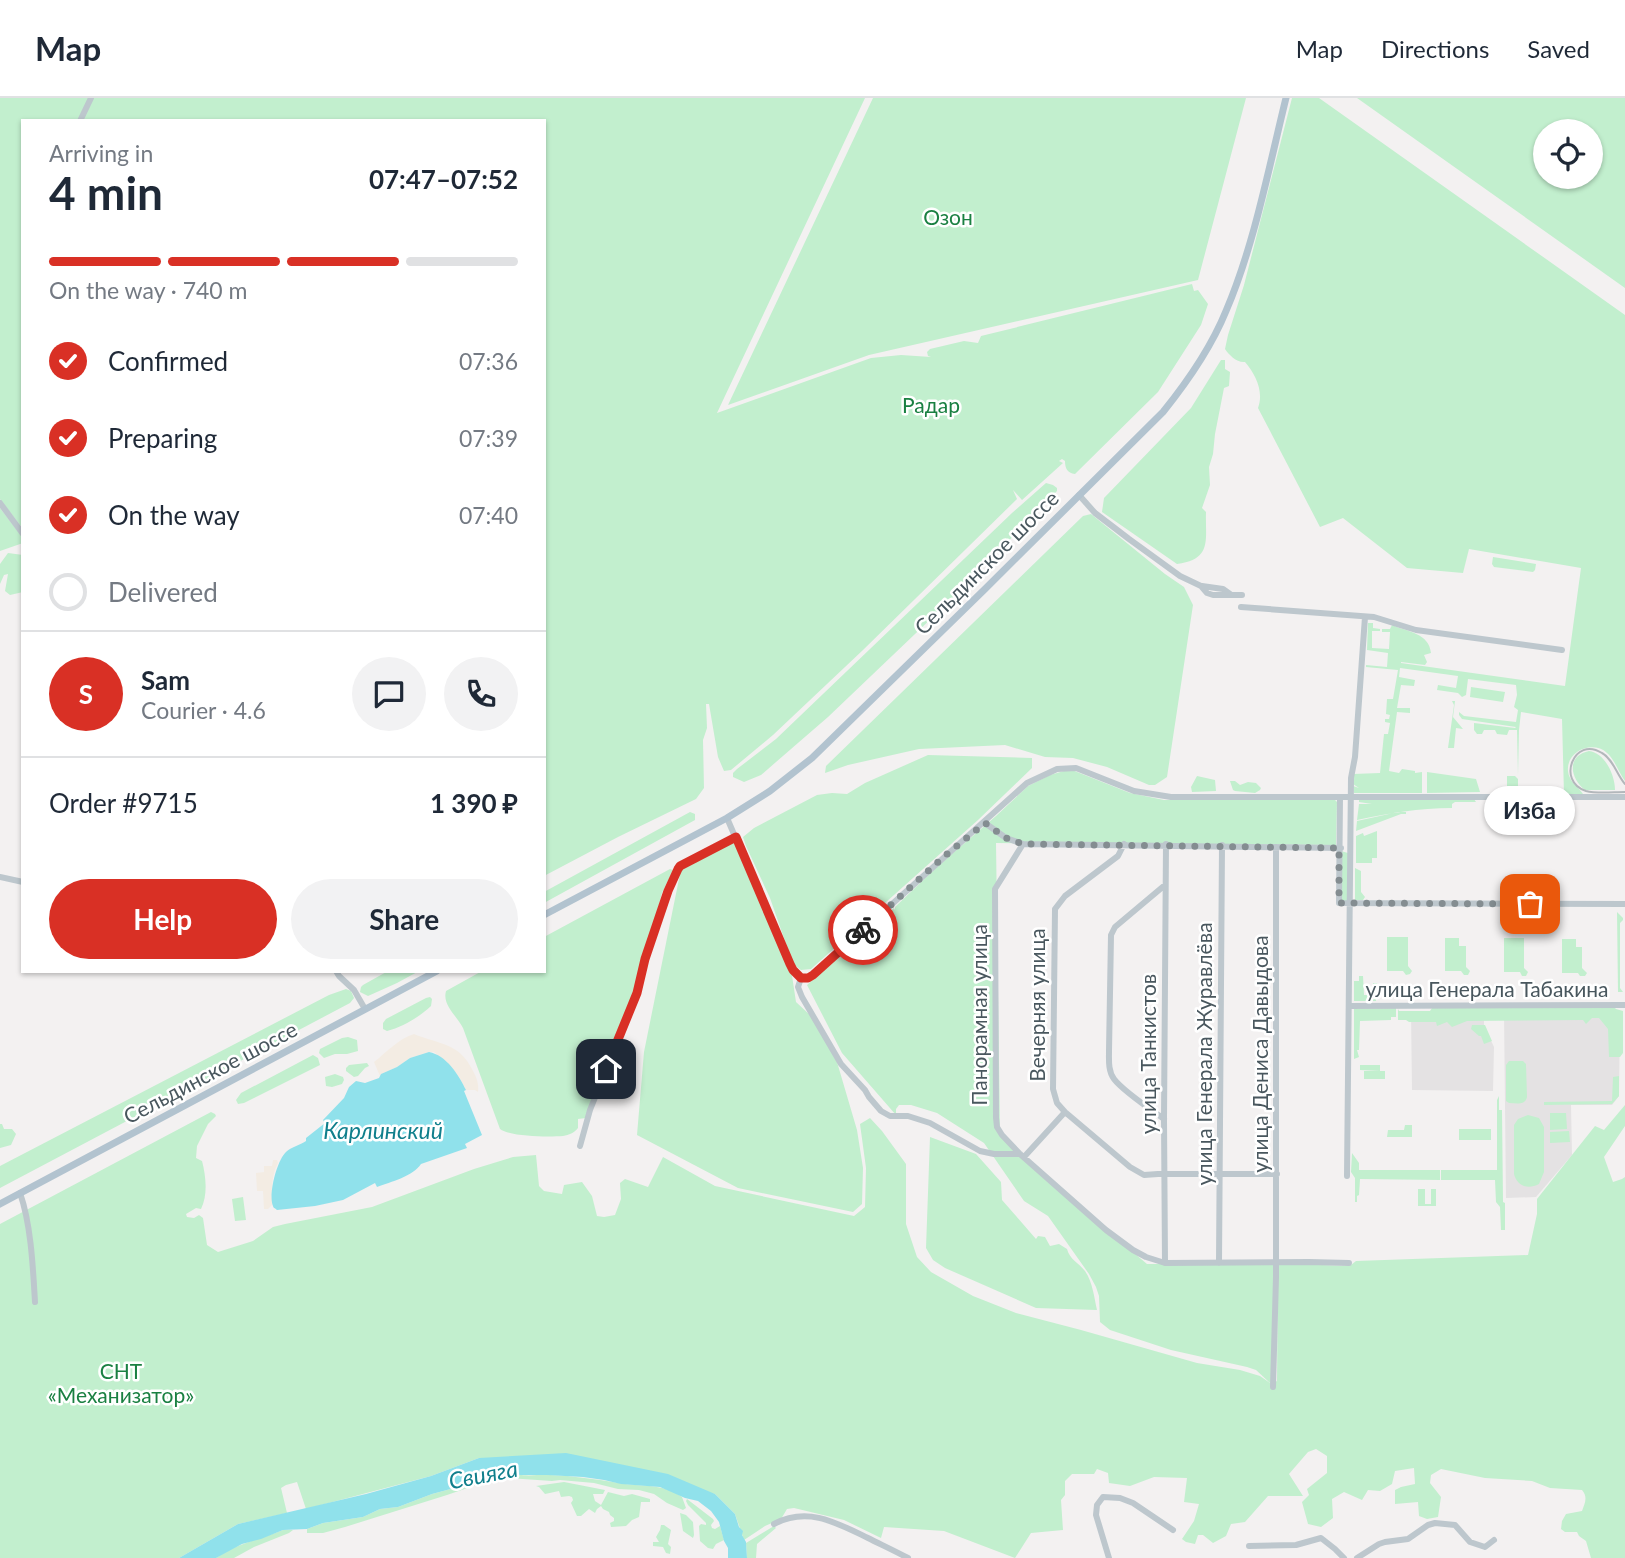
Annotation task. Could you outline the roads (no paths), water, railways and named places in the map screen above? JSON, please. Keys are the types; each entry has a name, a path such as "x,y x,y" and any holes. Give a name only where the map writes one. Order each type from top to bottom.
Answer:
{"main road":[{"name":"Сельдинское шоссе","path":"546,914 727,818 785,783 1163,411 1183,386 1226,311 1254,226 1286,98"},
{"name":"Сельдинское шоссе","path":"0,1203 433,973"}],"street":[{"path":"81,119 91,98"},
{"path":"1079,495 1095,513 1180,576 1201,586 1207,593 1242,595"},
{"path":"0,503 21,531"},
{"path":"1241,607 1374,617 1416,630 1562,650"},
{"path":"1347,1176 1351,773 1365,617"},
{"path":"727,818 793,970 801,978 808,978 1027,783 1063,768 1080,769 1134,791 1159,796 1625,797"},
{"path":"1340,797 1339,903 1625,904"},
{"path":"985,823 1006,838 1023,844 1350,848"},
{"path":"580,1146 590,1110 637,993 645,959 678,869 736,837"},
{"name":"Панорамная улица","path":"1023,844 995,889 997,1127 1002,1135 1106,1230 1146,1256 1165,1263 1349,1263"},
{"name":"Вечерняя улица","path":"1124,844 1118,856 1065,896 1055,909 1053,1089 1057,1103 1140,1174 1277,1174"},
{"name":"улица Танкистов","path":"1165,1263 1166,845"},
{"name":"улица Генерала Журавлёва","path":"1219,1263 1222,845"},
{"name":"улица Дениса Давыдова","path":"1273,1387 1277,1174 1276,847"},
{"path":"0,877 21,882"},
{"path":"1164,1119 1114,1079 1109,1067 1109,1051 1111,933 1165,885"},
{"path":"337,973 354,990 365,1009"},
{"path":"801,978 798,986 802,997 841,1064 881,1111 890,1116 908,1116 930,1123 980,1151 1022,1155 1065,1112"},
{"name":"улица Генерала Табакина","path":"1349,1006 1625,1005"},
{"path":"20,1193 30,1247 35,1302"},
{"path":"1109,1558 1096,1515 1097,1505 1103,1497 1120,1498 1133,1503 1173,1531"},
{"path":"774,1524 788,1517 819,1518 846,1527 908,1558"},
{"path":"1357,1558 1379,1544 1408,1539 1435,1523 1455,1525 1470,1542 1485,1547 1494,1541"},
{"path":"1249,1546 1296,1545 1321,1538 1344,1558"}],"water":[{"name":"Карлинский","path":"429,1052 446,1061 460,1078 482,1135 465,1144 467,1148 421,1164 413,1172 395,1181 377,1187 375,1183 343,1200 315,1206 277,1210 274,1208 273,1186 283,1156 306,1141 306,1138 325,1123 323,1120 344,1098 349,1087 356,1081 365,1083 379,1078 381,1074 410,1058"},
{"name":"Свияга","path":"566,1453 668,1474 715,1494 735,1514 746,1542 747,1558 728,1558 728,1548 719,1522 711,1511 698,1501 660,1487 583,1477 519,1475 502,1469 499,1477 471,1481 398,1507 380,1509 363,1517 323,1523 307,1529 283,1530 242,1544 216,1558 179,1558 238,1524 366,1494 431,1476 479,1458"}],"tram line":[{"path":"1625,784 1602,753 1592,749 1583,750 1572,762 1570,770 1577,786 1590,792 1625,792"}],"place":[{"name":"Изба","path":"1530,904"}],"park label":[{"name":"Озон","path":"948,216"},
{"name":"Радар","path":"931,404"},
{"name":"СНТ «Механизатор»","path":"121,1382"}]}
